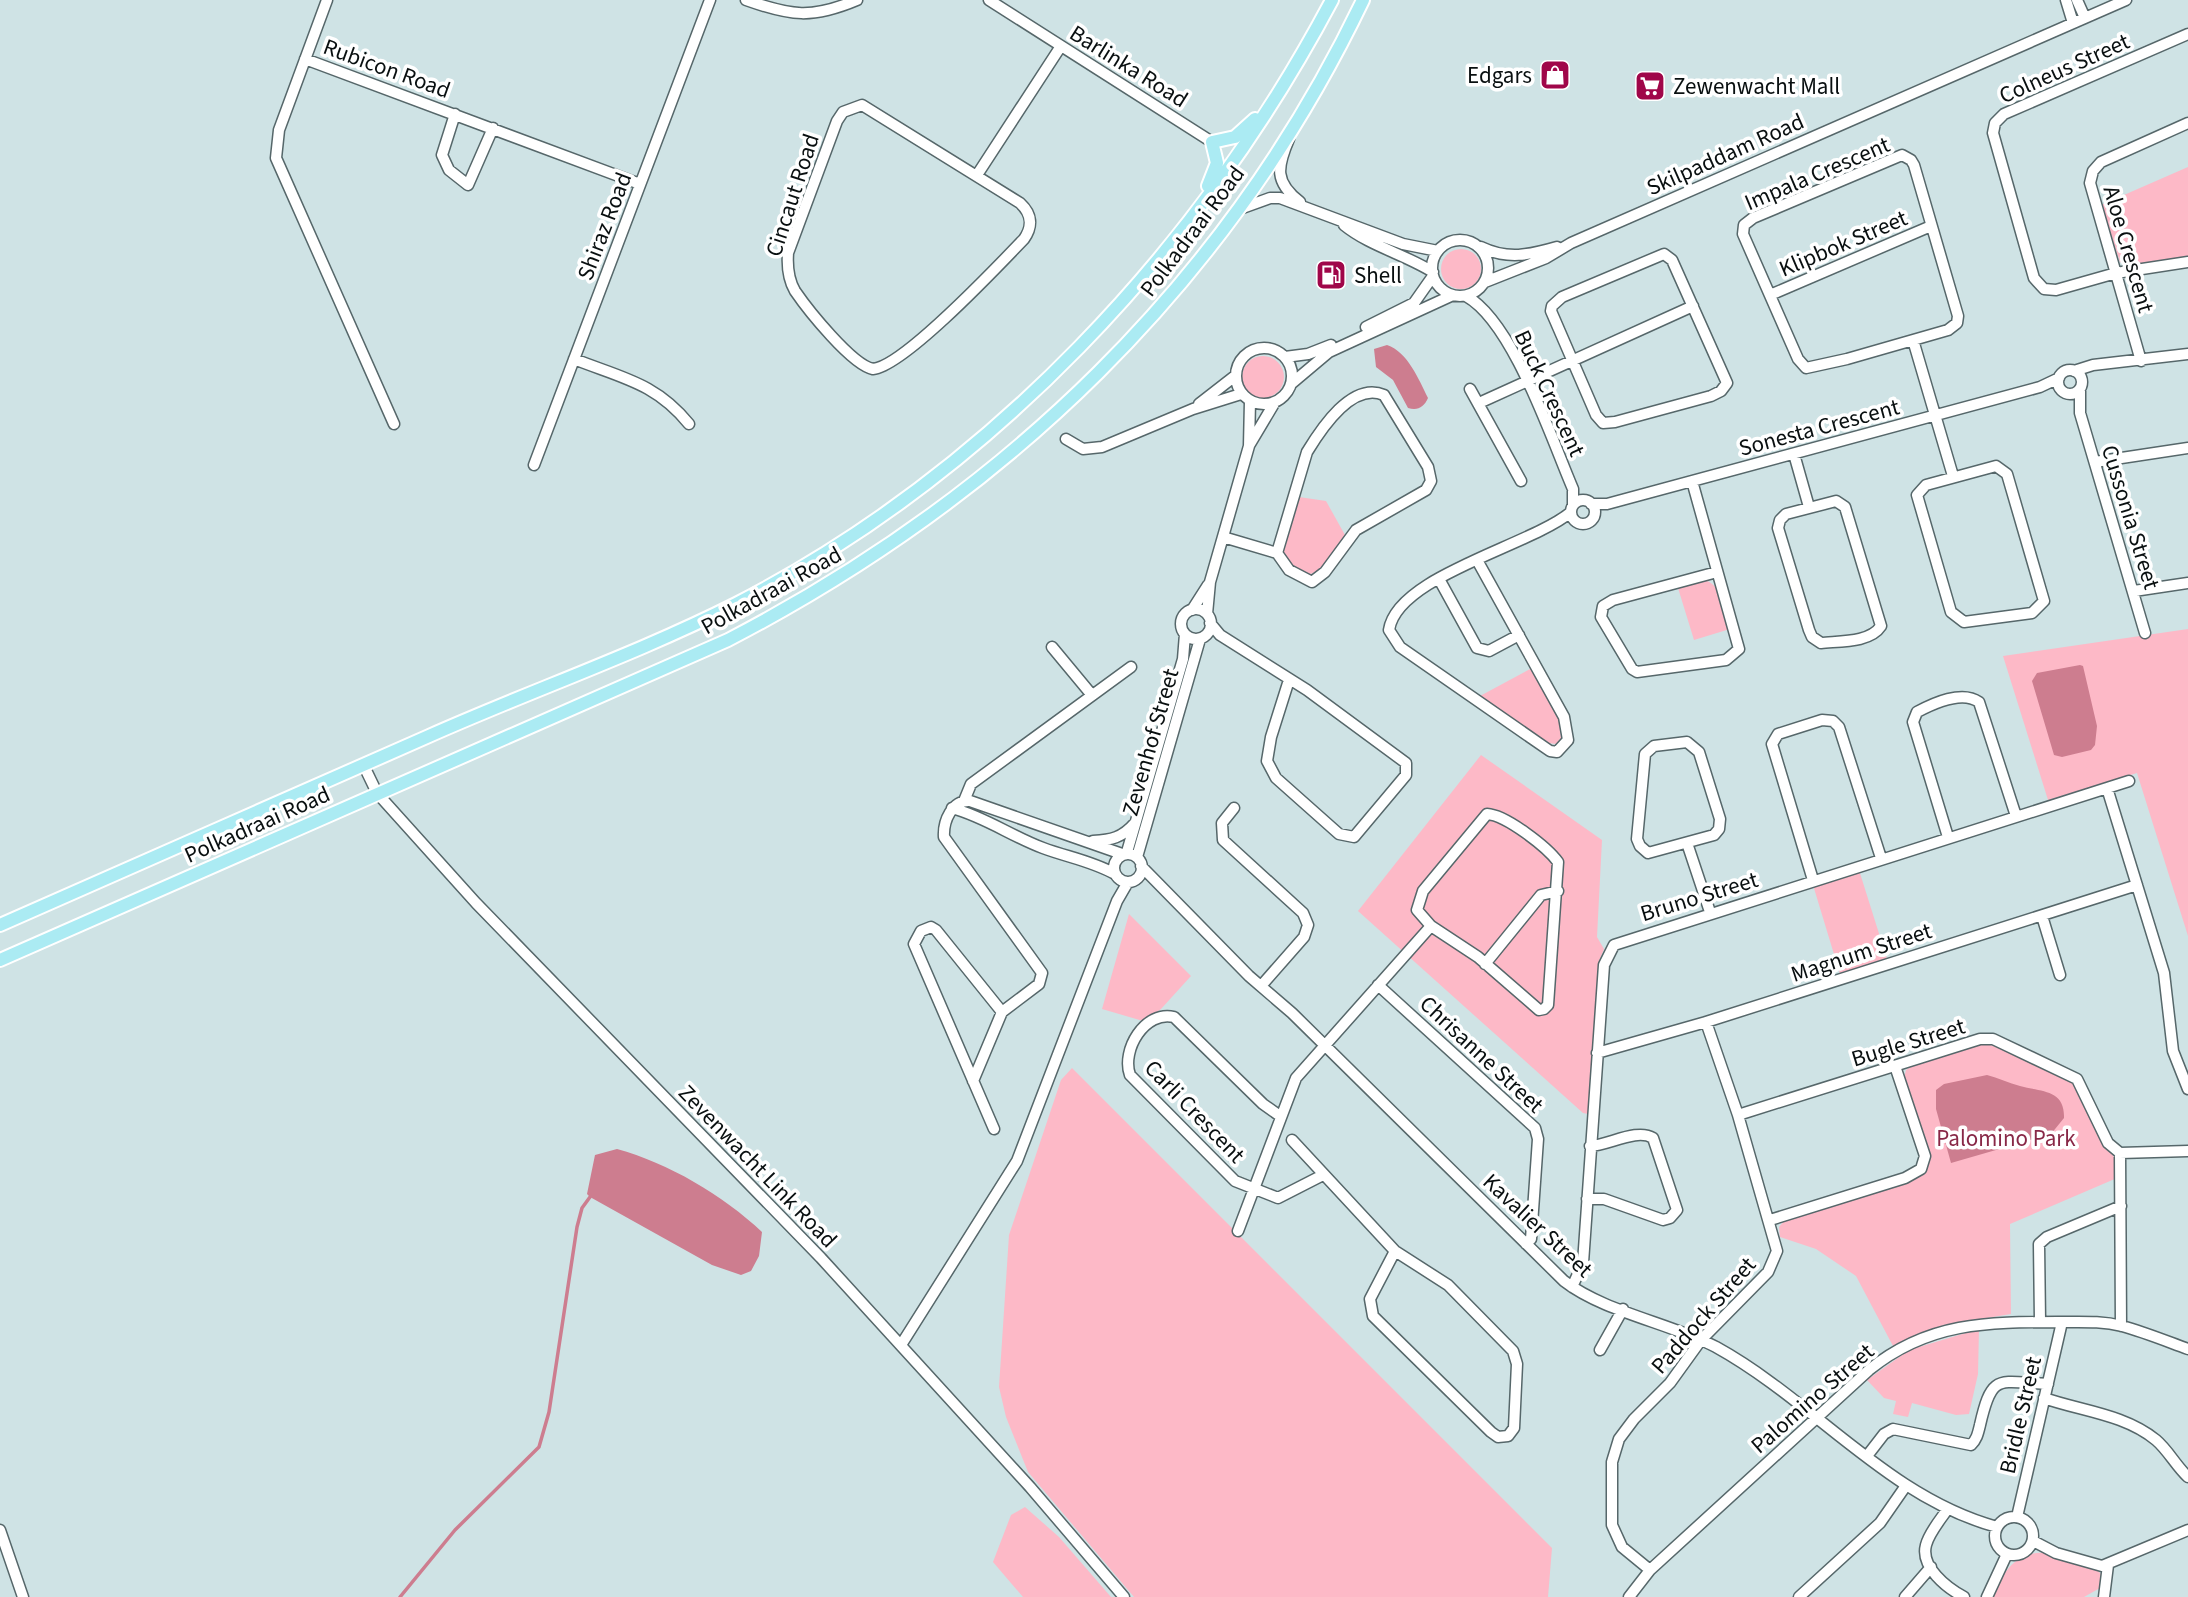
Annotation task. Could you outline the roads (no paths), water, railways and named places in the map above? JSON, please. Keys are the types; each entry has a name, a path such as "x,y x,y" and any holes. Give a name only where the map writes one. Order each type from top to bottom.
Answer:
{"main road":[{"name":"Polkadraai Road","path":"0,925 363,764 702,619 832,549 946,466 1021,403 1111,316 1171,247 1250,139 1332,0"},
{"name":"Polkadraai Road","path":"0,960 728,640 865,563 970,488 1076,398 1156,313 1237,210 1293,128 1334,60 1363,0"},
{"path":"1171,247 1184,220 1215,175 1217,163 1212,142 1229,141 1251,124 1302,54"}],"street":[{"path":"327,0 279,130 276,158 394,424"},
{"name":"Shiraz Road","path":"534,465 710,0"},
{"path":"747,0 802,16 823,13 857,0"},
{"name":"Barlinka Road","path":"989,0 1212,142"},
{"path":"2066,0 2073,23"},
{"path":"2077,0 2085,18"},
{"name":"Skilpaddam Road","path":"1483,284 2126,0"},
{"name":"Colneus Street","path":"2116,273 2052,291 2036,282 1994,143 1993,127 2004,114 2188,34"},
{"path":"977,175 1061,46"},
{"name":"Rubicon Road","path":"305,59 640,184"},
{"name":"Cincaut Road","path":"853,106 870,107 977,175 1026,208 1030,216 1030,229 954,309 887,365 873,369 862,366 795,290 787,272 788,253 837,121 843,112 853,106"},
{"name":"Rubicon Road","path":"455,114 442,155 449,170 468,185 493,128"},
{"name":"Aloe Crescent","path":"2141,361 2090,183 2092,171 2101,162 2188,123"},
{"path":"1293,128 1280,164 1281,181 1287,192 1308,208"},
{"name":"Impala Crescent","path":"1895,156 1906,156 1913,162 1931,226 1958,320 1948,330 1806,368 1798,359 1743,234 1747,221 1895,156"},
{"path":"1237,210 1270,198 1308,208 1341,223 1403,244 1438,251 1457,240 1478,246 1489,267 1483,284 1489,317"},
{"path":"1341,223 1358,236 1412,259 1433,274 1444,291 1466,296 1489,317"},
{"name":"Klipbok Street","path":"1770,295 1931,226"},
{"name":"Skilpaddam Road","path":"1478,246 1500,255 1525,256 1571,243"},
{"path":"1193,408 1235,376 1240,361 1251,350 1266,348 1285,357 1316,351 1403,310 1419,297 1433,274 1438,251"},
{"path":"1664,254 1672,260 1727,383 1717,394 1608,424 1596,415 1573,360 1551,311 1553,303 1664,254"},
{"path":"2116,273 2188,262"},
{"path":"1466,296 1483,284"},
{"path":"1235,376 1241,394 1250,401 1260,404 1275,402 1286,393 1291,384 1329,352 1453,295"},
{"path":"1479,403 1693,306"},
{"name":"Buck Crescent","path":"1489,317 1511,348 1573,489 1573,513"},
{"path":"1913,340 1953,476"},
{"path":"2099,366 2081,384 2062,386 2065,371 2074,371 2099,366 2188,354"},
{"path":"1285,357 1291,370 1291,384"},
{"path":"574,359 648,387 671,403 689,425"},
{"path":"2074,371 2081,384"},
{"name":"Cussonia Street","path":"2080,412 2081,384"},
{"name":"Sonesta Crescent","path":"1594,515 1607,505 1692,481 2040,387 2062,386"},
{"name":"Cussonia Street","path":"2062,386 2080,412 2146,633"},
{"path":"1470,389 1521,481"},
{"path":"1223,537 1277,553 1289,570 1308,581 1316,581 1356,530 1426,490 1431,481 1428,467 1384,395 1370,393 1346,404 1316,437 1304,462 1277,553"},
{"path":"1066,439 1083,449 1102,447 1193,408 1241,394"},
{"name":"Zevenhof Street","path":"1249,446 1250,401"},
{"name":"Zevenhof Street","path":"1117,901 1133,880 1140,861 1208,618 1210,582 1249,446 1275,402"},
{"path":"2095,462 2188,448"},
{"path":"1794,454 1809,507"},
{"path":"1996,466 2005,472 2043,597 2043,605 2037,611 1970,623 1960,621 1951,612 1917,499 1922,487 1953,476 1996,466"},
{"path":"1692,481 1739,645 1737,653 1726,660 1637,671 1632,669 1601,617 1603,606 1613,600 1717,572"},
{"name":"Buck Crescent","path":"1573,489 1588,502"},
{"path":"1836,501 1845,507 1881,621 1875,634 1821,643 1812,637 1778,528 1780,520 1786,514 1809,507 1836,501"},
{"path":"1477,560 1564,716 1568,740 1557,752 1550,751 1394,642 1389,630 1390,622 1413,593 1477,560 1558,523 1588,502 1594,515 1585,524 1573,513"},
{"name":"Sonesta Crescent","path":"1588,502 1607,505"},
{"path":"1439,579 1477,648 1489,651 1518,635"},
{"name":"Zevenhof Street","path":"1116,877 1115,863 1125,853 1136,821 1183,659 1185,634 1182,619 1192,610 1210,582"},
{"path":"2134,591 2188,583"},
{"path":"1192,610 1208,618 1220,635 1289,680 1406,763 1406,775 1353,837 1339,834 1271,772 1267,752 1289,680"},
{"path":"1185,634 1203,637 1220,635"},
{"path":"1052,647 1091,694"},
{"path":"973,1082 1002,1012 1039,984 1042,973 944,837 944,826 952,808 964,801 971,784 1130,667"},
{"path":"1948,837 1913,722 1917,712 1959,696 1968,695 1979,702 2016,816"},
{"path":"1813,880 1772,748 1778,734 1811,723 1830,720 1839,727 1881,858"},
{"path":"1688,742 1699,752 1720,826 1714,835 1687,844 1652,853 1642,849 1638,843 1644,758 1654,746 1688,742"},
{"name":"Zevenwacht Link Road","path":"363,764 377,793 476,903 821,1258 1030,1488 1124,1597"},
{"name":"Bruno Street","path":"1572,1287 1583,1263 1605,959 1611,948 1622,940 2129,781"},
{"path":"2107,788 2164,973 2173,1051 2188,1089"},
{"path":"964,801 1092,841 1140,861"},
{"path":"952,808 989,821 1042,848 1096,863 1116,877 1153,881"},
{"path":"1234,808 1222,823 1223,840 1303,913 1308,925 1304,937 1261,986"},
{"path":"1487,814 1504,819 1553,855 1558,862 1548,1005 1544,1009 1539,1010 1485,964 1431,926 1416,910 1417,902 1487,814"},
{"path":"1092,841 1122,836 1136,821"},
{"path":"1687,844 1710,912"},
{"name":"Kavalier Street","path":"1140,861 1153,881 1572,1287 1701,1340 1787,1393 1905,1487 1947,1510 1997,1527"},
{"path":"901,1345 1017,1161 1117,901 1116,877"},
{"name":"Magnum Street","path":"1597,1053 1706,1022 2137,885"},
{"path":"1485,964 1541,895 1558,891"},
{"path":"2042,916 2060,975"},
{"path":"1238,1231 1296,1078 1431,926"},
{"path":"994,1129 914,944 921,931 931,927 936,930 1002,1012"},
{"name":"Chrisanne Street","path":"1378,985 1535,1128 1538,1139 1531,1239 1526,1244"},
{"name":"Carli Crescent","path":"1280,1116 1264,1104 1177,1019 1161,1017 1135,1035 1127,1063 1132,1078 1235,1181 1278,1198 1323,1175"},
{"name":"Paddock Street","path":"1650,1570 1628,1553 1614,1533 1612,1462 1625,1430 1670,1383 1701,1340 1774,1264 1777,1251 1738,1115 1706,1022"},
{"name":"Bugle Street","path":"1738,1115 1980,1039 1999,1042 2077,1079 2108,1143 2120,1153"},
{"path":"1770,1220 1905,1178 1921,1169 1924,1156 1895,1066"},
{"path":"1587,1199 1604,1199 1663,1220 1670,1218 1676,1210 1653,1138 1640,1134 1606,1145 1590,1146"},
{"path":"1292,1140 1395,1251 1448,1285 1513,1351 1517,1364 1514,1428 1508,1436 1498,1437 1491,1432 1371,1312 1370,1299 1395,1251"},
{"path":"2121,1326 2120,1153 2188,1151"},
{"path":"2040,1321 2039,1244 2047,1237 2121,1206"},
{"path":"1600,1350 1623,1309"},
{"name":"Palomino Street","path":"1629,1597 1650,1570 1818,1417 1875,1366 1905,1346 1965,1326 1992,1321 2040,1321 2121,1326 2188,1349"},
{"name":"Bridle Street","path":"2017,1517 2062,1322"},
{"path":"1867,1456 1884,1433 1894,1429 1971,1445 1976,1438 1986,1397 1993,1386 2001,1382 2048,1384"},
{"path":"2044,1398 2115,1418 2133,1426 2157,1441 2188,1476"},
{"path":"1799,1597 1880,1523 1905,1487"},
{"path":"1947,1510 1925,1546 1931,1567 1943,1584 1964,1597"},
{"path":"2017,1517 2030,1526 2033,1541 2022,1553 2007,1554 1996,1543 1997,1527 2005,1519 2017,1517"},
{"path":"0,1530 23,1597"},
{"path":"2033,1541 2095,1566 2108,1565 2188,1530"},
{"path":"1987,1597 2007,1554"},
{"path":"2104,1597 2108,1565"},
{"path":"1905,1597 1931,1567"}],"waterway":[{"path":"400,1597 455,1530 539,1447 549,1412 577,1227 582,1208 590,1197"}],"place":[{"name":"Edgars","path":"1555,75"},
{"name":"Zewenwacht Mall","path":"1650,86"},
{"name":"Shell","path":"1331,275"}],"park label":[{"name":"Palomino Park","path":"2006,1138"}]}
